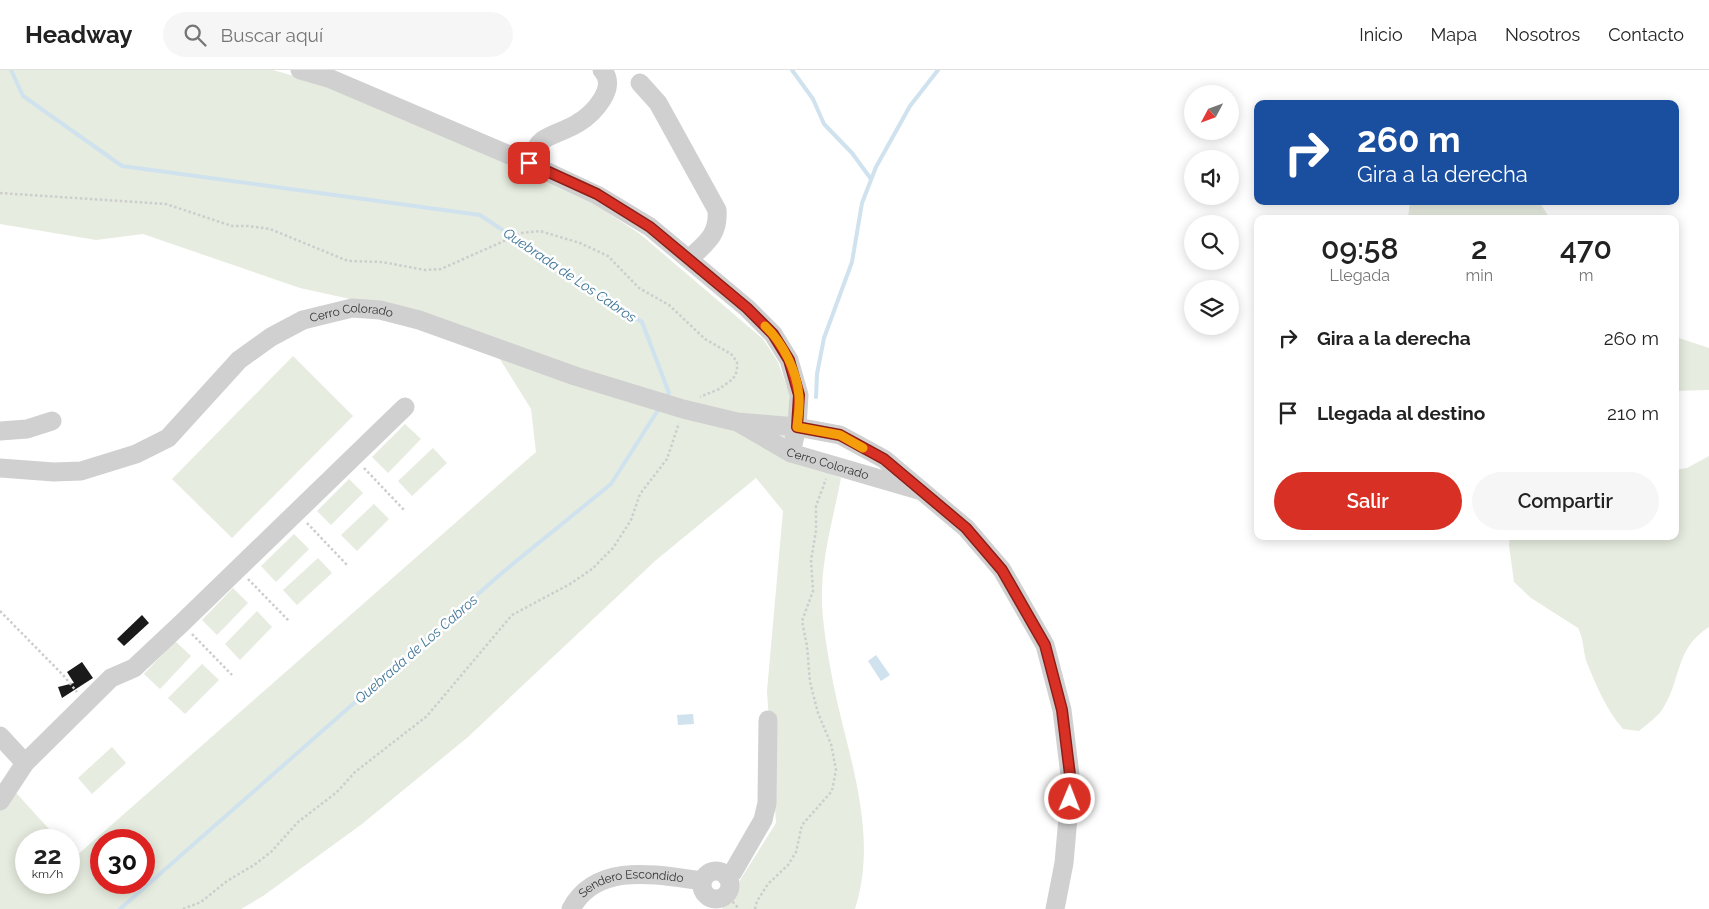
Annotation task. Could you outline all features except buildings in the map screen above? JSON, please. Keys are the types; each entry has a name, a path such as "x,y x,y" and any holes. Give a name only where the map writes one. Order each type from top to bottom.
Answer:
{"street":[{"path":"300,70 331,79 529,163 597,194 650,227 747,308 773,334 789,360 799,395 797,427 791,453"},
{"path":"529,163 537,146 543,140 579,123 599,104 608,85 607,76 602,70"},
{"path":"640,83 658,103 717,210 718,223 712,236 689,259"},
{"name":"Cerro Colorado","path":"0,468 54,472 81,471 136,454 168,438 239,360 271,337 303,320 352,308 380,310 419,320 575,376 683,409 737,422 797,427 840,435 884,459 966,528 1002,570 1045,645 1062,710 1071,783 1064,863 1055,909"},
{"path":"0,801 25,763 111,678 134,668 182,624 355,458 405,406"},
{"path":"0,431 27,429 52,421"},
{"name":"Cerro Colorado","path":"737,422 791,453 924,491"},
{"path":"727,886 763,820 767,802 768,720"},
{"path":"0,736 25,763"},
{"name":"Sendero Escondido","path":"571,909 578,895 598,882 624,875 645,873 702,881 711,872 717,872 727,886"}],"path":[{"path":"0,193 166,204 232,226 270,229 348,261 382,262 425,270 442,269 522,233 540,231 580,244 608,256 639,288 669,305 705,339 731,354 737,362 737,371 733,379 719,389 698,398 683,409 667,459 640,494 631,520 613,548 592,569 570,584 512,615 427,716 355,772 337,792 298,822 271,852 201,902 183,909"},
{"path":"355,458 405,511"},
{"path":"755,909 757,900 768,884 788,865 796,852 802,826 832,791 836,770 831,744 818,713 810,682 807,646 802,621 813,591 811,560 816,531 816,506 832,465"},
{"path":"298,513 348,566"},
{"path":"239,569 290,621"},
{"path":"0,611 63,675 79,694"},
{"path":"182,624 232,675"},
{"path":"727,886 739,909"}],"shaded area":[{"path":"0,70 273,70 325,85 531,172 593,203 640,234 763,339 778,362 789,393 790,437 787,458 841,478 827,548 822,599 830,666 862,817 864,848 862,879 855,909 722,909 776,823 767,691 783,511 756,478 655,561 468,737 362,824 263,896 241,909 0,909 0,796 9,785 49,829 15,829 15,894 80,894 80,853 90,844 90,894 155,894 155,829 107,829 536,452 531,409 493,348 364,302 300,288 143,234 96,240 0,224"},
{"path":"1410,205 1541,205 1548,215 1408,215"},
{"path":"1679,338 1709,348 1709,390 1679,391"},
{"path":"293,356 353,416 232,538 172,479"},
{"path":"405,424 421,439 388,473 372,457"},
{"path":"433,448 447,463 412,496 398,481"},
{"path":"1709,456 1709,627 1698,636 1684,655 1673,687 1660,713 1639,731 1623,729 1607,706 1594,681 1578,628 1531,598 1514,582 1510,540 1679,540 1679,469 1687,468"},
{"path":"349,479 363,493 331,525 317,511"},
{"path":"374,504 389,519 357,551 341,535"},
{"path":"294,534 309,549 276,582 261,566"},
{"path":"318,558 332,573 297,605 283,590"},
{"path":"233,588 248,603 217,635 202,620"},
{"path":"257,611 272,627 240,660 225,644"},
{"path":"175,641 191,656 160,689 144,674"},
{"path":"202,664 219,680 185,714 168,698"},
{"path":"112,747 126,763 92,794 78,778"}],"water":[{"path":"876,655 890,675 881,681 868,661"},
{"path":"693,714 694,724 678,725 677,715"}],"waterway":[{"name":"Quebrada de Los Cabros","path":"11,70 23,96 122,166 480,215 642,322 669,393 665,399"},
{"path":"792,70 813,99 824,124 852,153 871,179"},
{"path":"816,397 817,374 824,338 852,262 862,203 876,167 910,106 938,70"},
{"name":"Quebrada de Los Cabros","path":"120,909 503,572 611,484 660,407"}],"slow traffic":[{"path":"765,326 773,334 789,360 799,395 797,427 840,435 863,448"}],"route":[{"path":"529,163 597,194 650,227 747,308 773,334 789,360 799,395 797,427 840,435 884,459 966,528 1002,570 1045,645 1062,710 1071,783 1070,799"}]}
